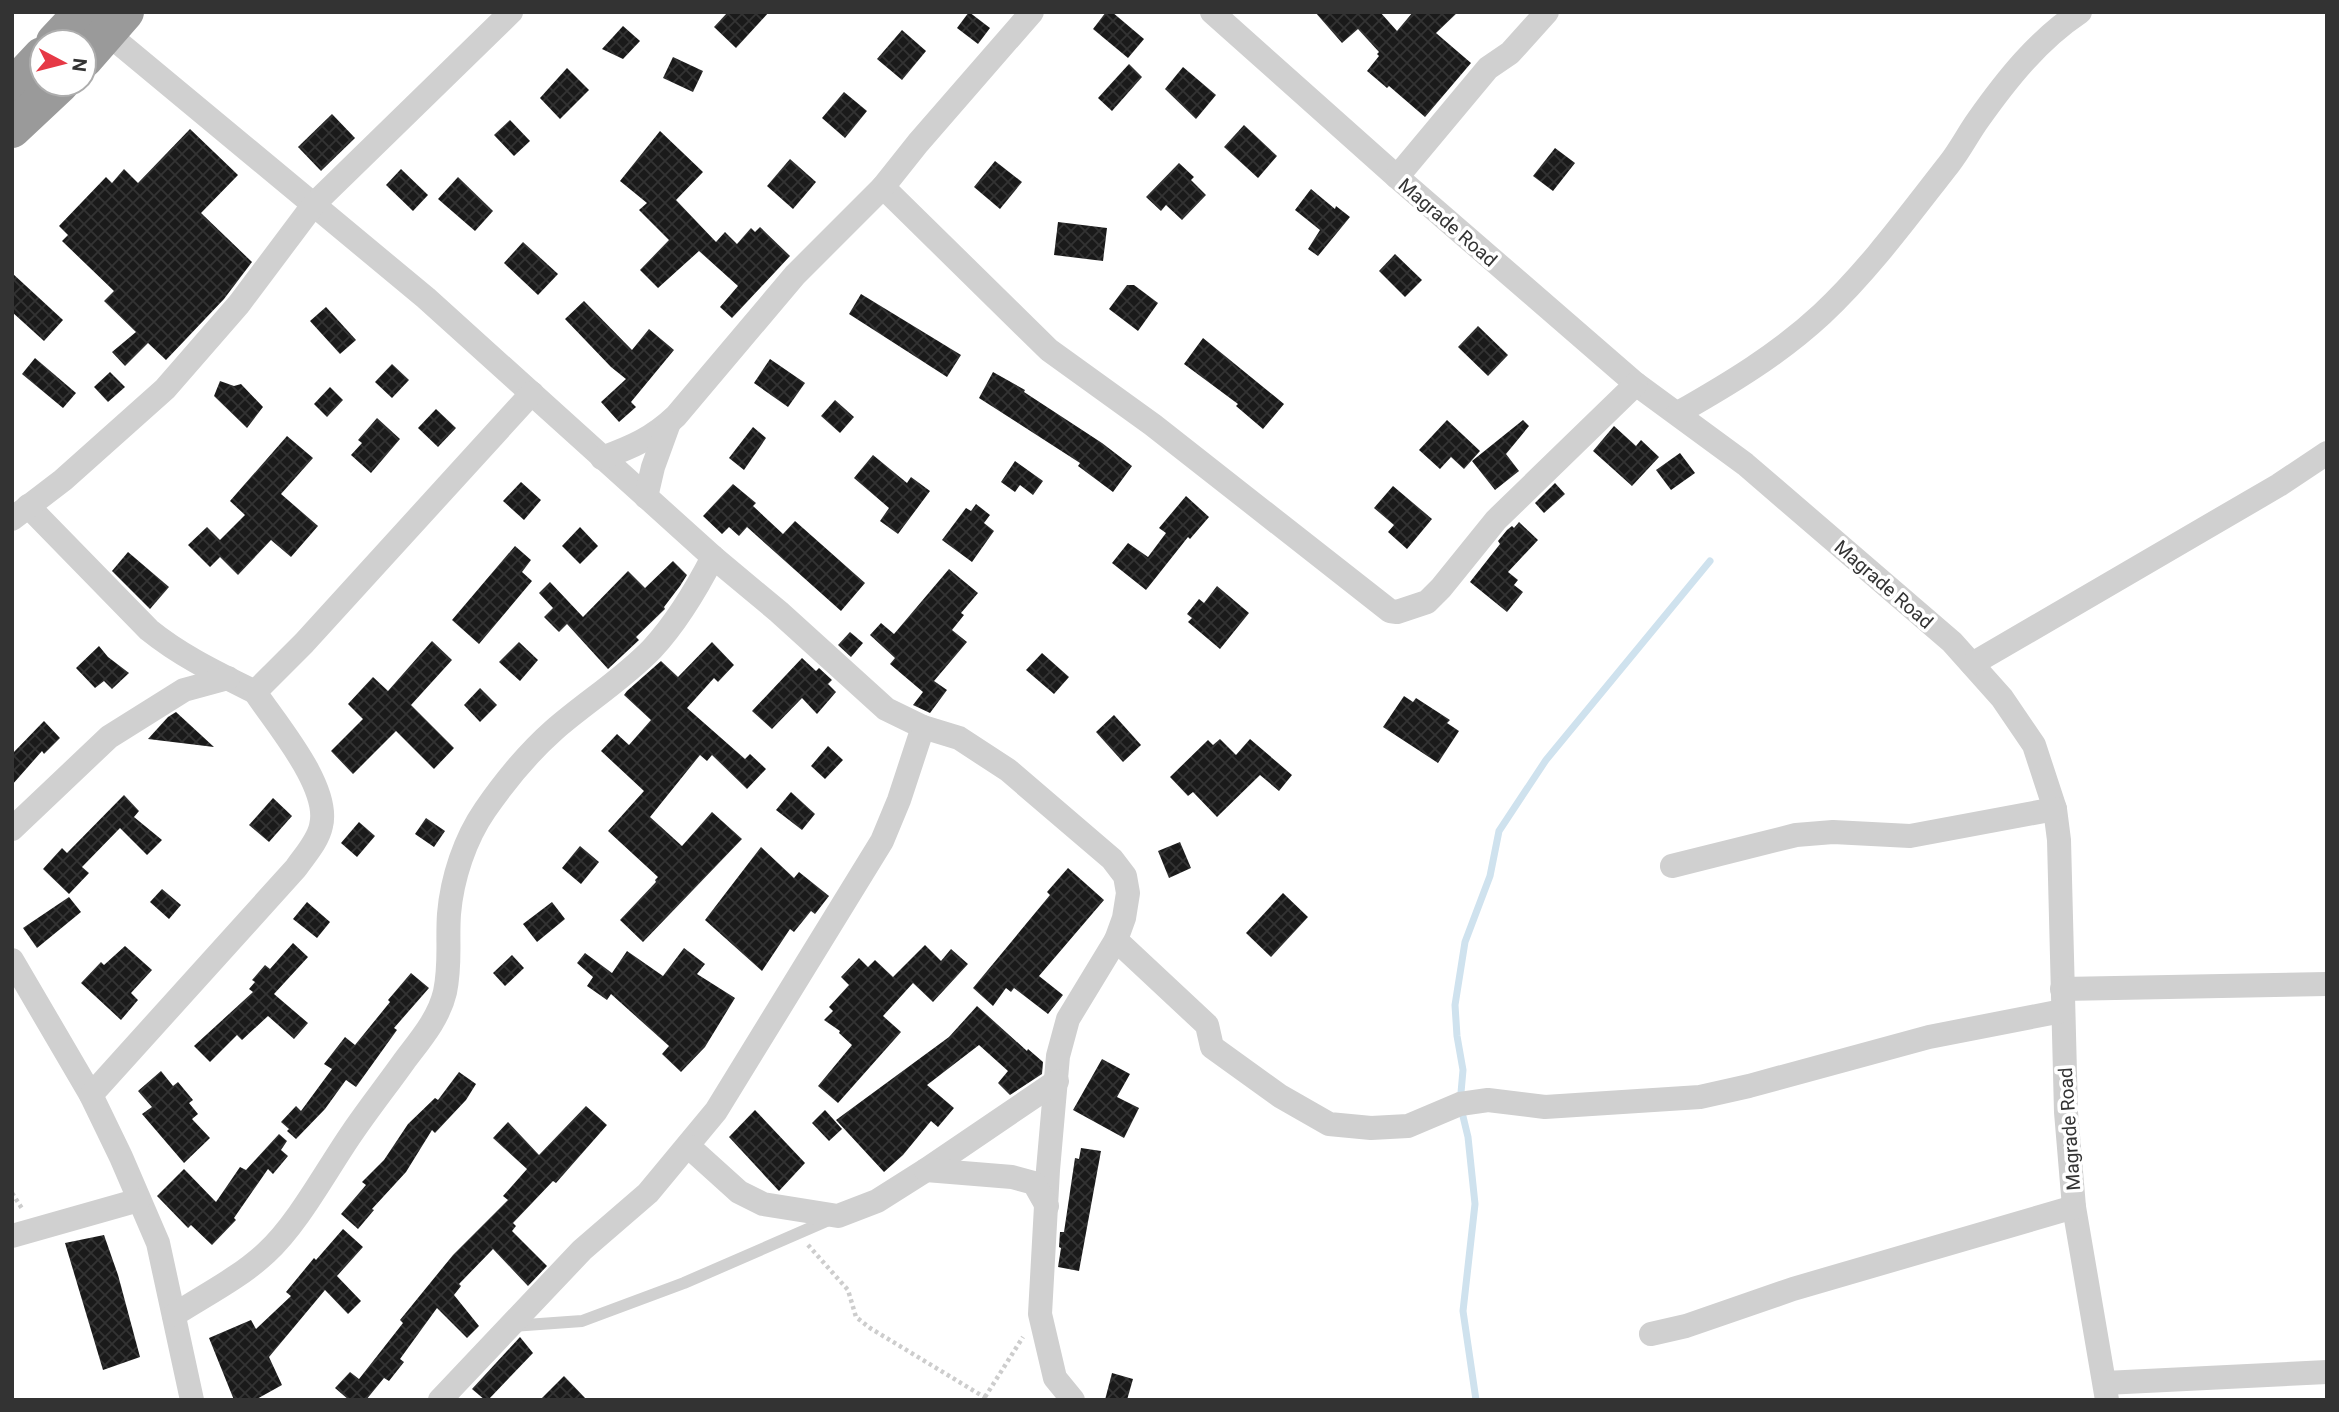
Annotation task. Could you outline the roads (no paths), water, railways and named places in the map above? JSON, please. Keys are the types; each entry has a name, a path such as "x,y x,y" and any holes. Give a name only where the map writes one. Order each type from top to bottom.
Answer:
{"highway":[{"path":"12,88 28,71"},
{"path":"12,129 45,98"}],"street":[{"path":"91,1095 296,868 313,844 321,826 322,803 315,781 255,692 187,658 149,629 20,512 72,472 165,389 239,304 314,204 512,12"},
{"path":"602,458 657,434 669,423 795,275 883,187 1032,12"},
{"name":"Magrade Road","path":"1212,12 1636,384 1745,464 1901,597 1972,664 2002,698 2034,745 2055,809 2059,840 2066,1112 2074,1206 2106,1391"},
{"path":"1397,177 1488,68 1510,53 1547,12"},
{"path":"1678,413 1746,373 1774,353 1822,314 1849,287 1952,160 2004,85 2068,16"},
{"path":"100,29 426,298 886,709 923,727 959,738 1008,770 1112,859 1125,876 1128,893 1124,918 1116,940 1068,1019 1058,1056 1040,1314 1055,1378 1073,1400"},
{"path":"883,187 1049,350 1153,425 1390,611 1397,612 1427,602 1496,520 1636,384"},
{"path":"255,692 304,643 532,393"},
{"path":"646,497 653,467 669,423"},
{"path":"1972,664 2279,485 2327,453"},
{"path":"174,1315 242,1273 268,1252 289,1226 431,1025 444,995 450,957 449,913 457,875 467,841 485,810 535,748 617,682 651,650 694,593 713,557"},
{"path":"12,829 109,737 184,690 228,678"},
{"path":"440,1400 582,1250 648,1193 716,1111 882,841 899,800 923,727"},
{"path":"1672,866 1796,835 1833,832 1910,836 2055,809"},
{"path":"1116,940 1207,1025 1212,1047 1280,1096 1329,1124 1371,1128 1408,1126 1460,1104 1488,1100 1545,1107 1700,1097 2062,1000 2327,984"},
{"path":"12,960 91,1095 158,1243 192,1400"},
{"path":"688,1146 738,1192 763,1204 838,1216 877,1201 1057,1081"},
{"path":"926,1170 1012,1177 1034,1183 1047,1206"},
{"path":"12,1236 139,1200"},
{"path":"1651,1334 1686,1326 1793,1290 2074,1206"},
{"path":"2106,1391 2327,1372"}],"lane":[{"path":"511,1326 582,1321 684,1283 838,1216"}],"waterway":[{"path":"1476,1400 1463,1311 1475,1204 1468,1137 1460,1104 1463,1070 1455,1005 1465,942 1490,876 1499,831 1546,760 1710,561"}]}
